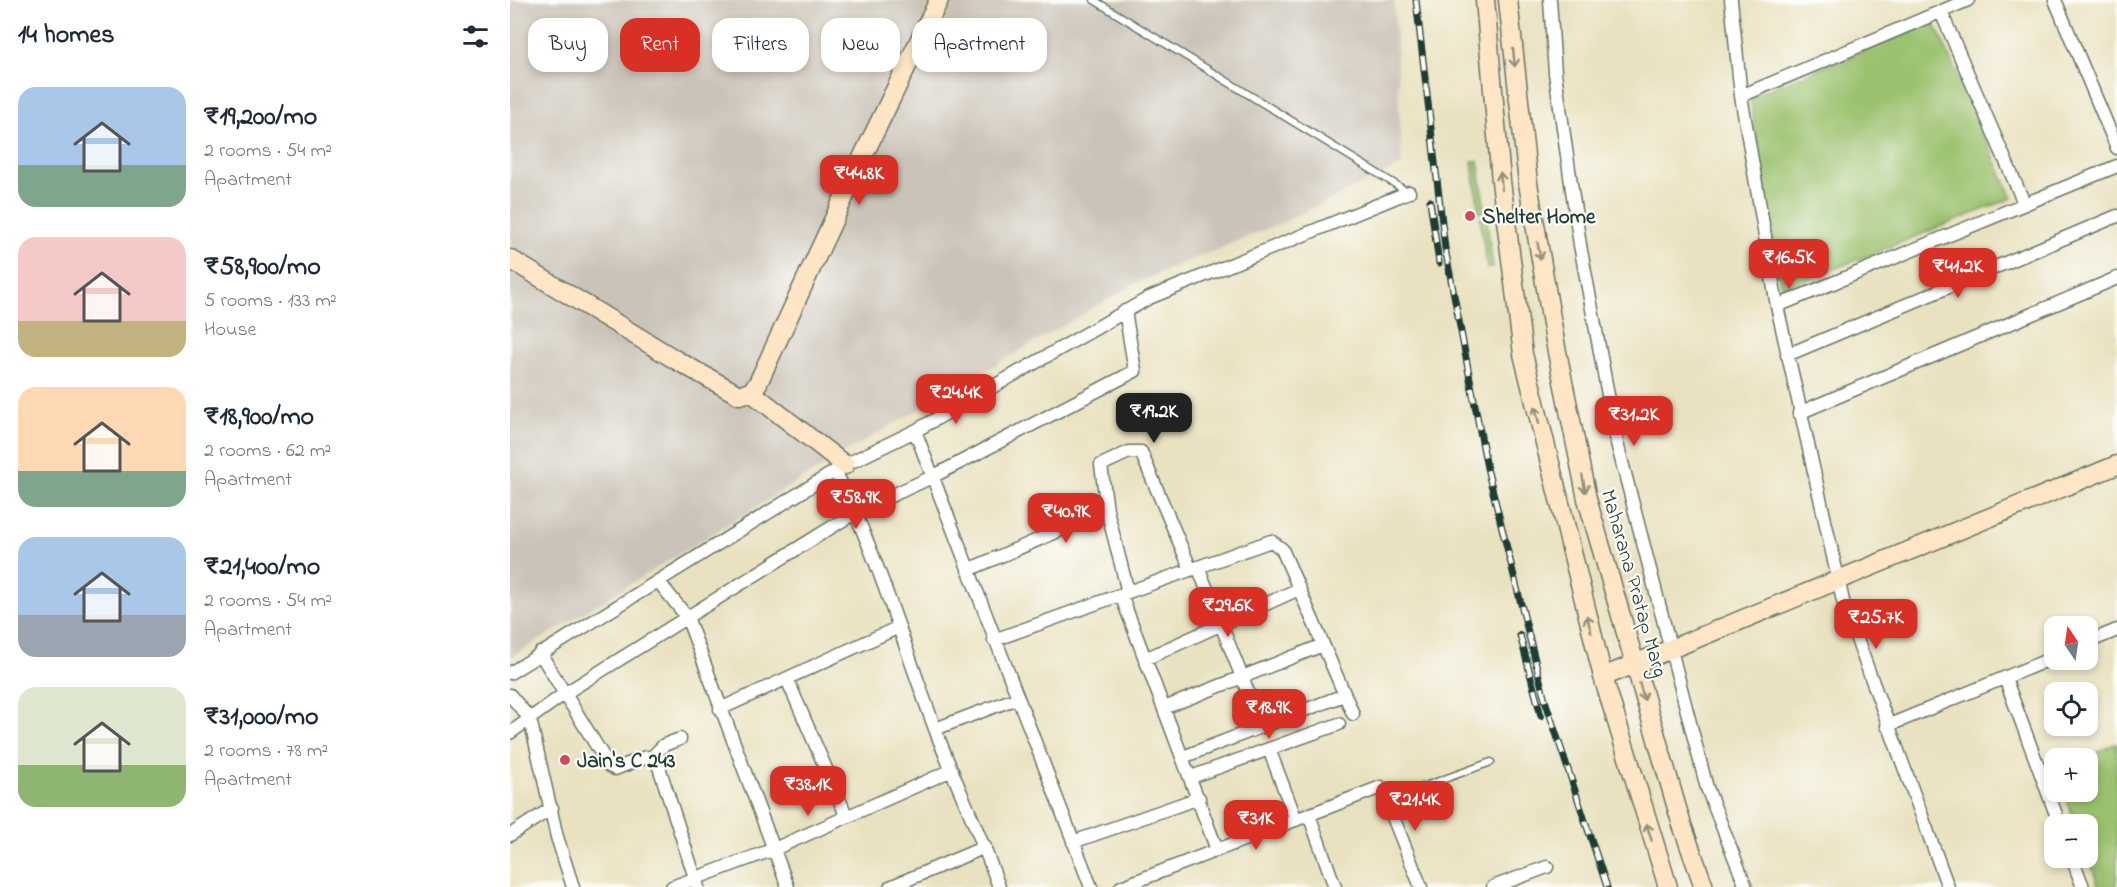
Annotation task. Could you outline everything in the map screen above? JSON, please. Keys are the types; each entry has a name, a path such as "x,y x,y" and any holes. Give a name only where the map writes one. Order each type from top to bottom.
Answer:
{"main road":[{"path":"510,259 697,372 739,394 751,392 758,383 864,154 939,0"},
{"path":"1485,0 1501,181 1523,354 1603,676 1668,887"},
{"name":"Maharana Pratap Marg","path":"1508,0 1528,183 1556,347 1587,499 1681,822 1704,887"},
{"path":"751,392 840,468"},
{"path":"1603,676 1838,582 2117,465"}],"street":[{"path":"1550,0 1555,73 1596,338 1617,443 1707,788 1746,887"},
{"path":"1731,0 1741,96 1777,306 1838,582 1887,726 1948,887"},
{"path":"1741,96 1968,0"},
{"path":"2055,0 2117,148"},
{"path":"1941,12 2024,203"},
{"path":"1777,306 2117,166"},
{"path":"510,673 840,468 915,432 1149,298 1409,192"},
{"path":"1787,355 2117,216"},
{"path":"1799,412 2117,278"},
{"path":"510,733 564,694 856,512 932,477 1135,371 1125,311"},
{"path":"915,432 1091,887"},
{"path":"1217,850 1145,658 1124,593 1107,510 1101,465 1129,452 1141,452 1221,625 1262,726"},
{"path":"840,468 935,729 985,847 999,887"},
{"path":"968,570 1107,510"},
{"path":"994,640 1265,542 1275,542 1282,549 1353,714"},
{"path":"658,581 687,617 772,850 788,887"},
{"path":"1145,658 1299,589"},
{"path":"720,709 899,627"},
{"path":"2098,638 2117,630"},
{"path":"1164,708 1323,645"},
{"path":"540,653 609,766 615,769 622,768 652,757 664,745 680,739"},
{"path":"1887,726 2044,662"},
{"path":"2005,678 2056,814"},
{"path":"787,679 846,816"},
{"path":"510,695 530,719 557,837 573,887"},
{"path":"1183,757 1344,695"},
{"path":"935,729 1017,698"},
{"path":"1191,777 1339,724"},
{"path":"1269,749 1296,820"},
{"path":"652,757 661,768 696,883"},
{"path":"672,887 696,883 952,770"},
{"path":"1121,887 1381,787 1420,887"},
{"path":"1073,842 1199,798"},
{"path":"510,835 552,808"},
{"path":"1309,815 1335,887"},
{"path":"890,887 904,885 985,847"},
{"path":"1494,887 1547,867"},
{"path":"2076,868 2083,887"}],"lane":[{"path":"1094,0 1409,192"},
{"path":"1383,793 1399,786 1417,789 1491,762"}],"shaded area":[{"path":"510,0 1394,0 1402,165 1281,223 1136,283 849,450 510,658"}],"green space":[{"path":"1934,22 2012,198 1781,290 1750,97"},
{"path":"1472,161 1478,161 1485,211 1479,212"},
{"path":"1486,217 1493,267 1487,268 1480,218"},
{"path":"2117,743 2117,887 2099,887 2092,868 2098,868 2098,814 2072,814 2068,802 2098,802 2098,752"}],"railway":[{"path":"1416,0 1445,248 1487,468 1545,700 1607,887"},
{"path":"1430,201 1439,263"},
{"path":"1520,635 1541,716"}],"place":[{"name":"Shelter Home","path":"1470,216"},
{"name":"Jain's C 243","path":"565,760"}]}
